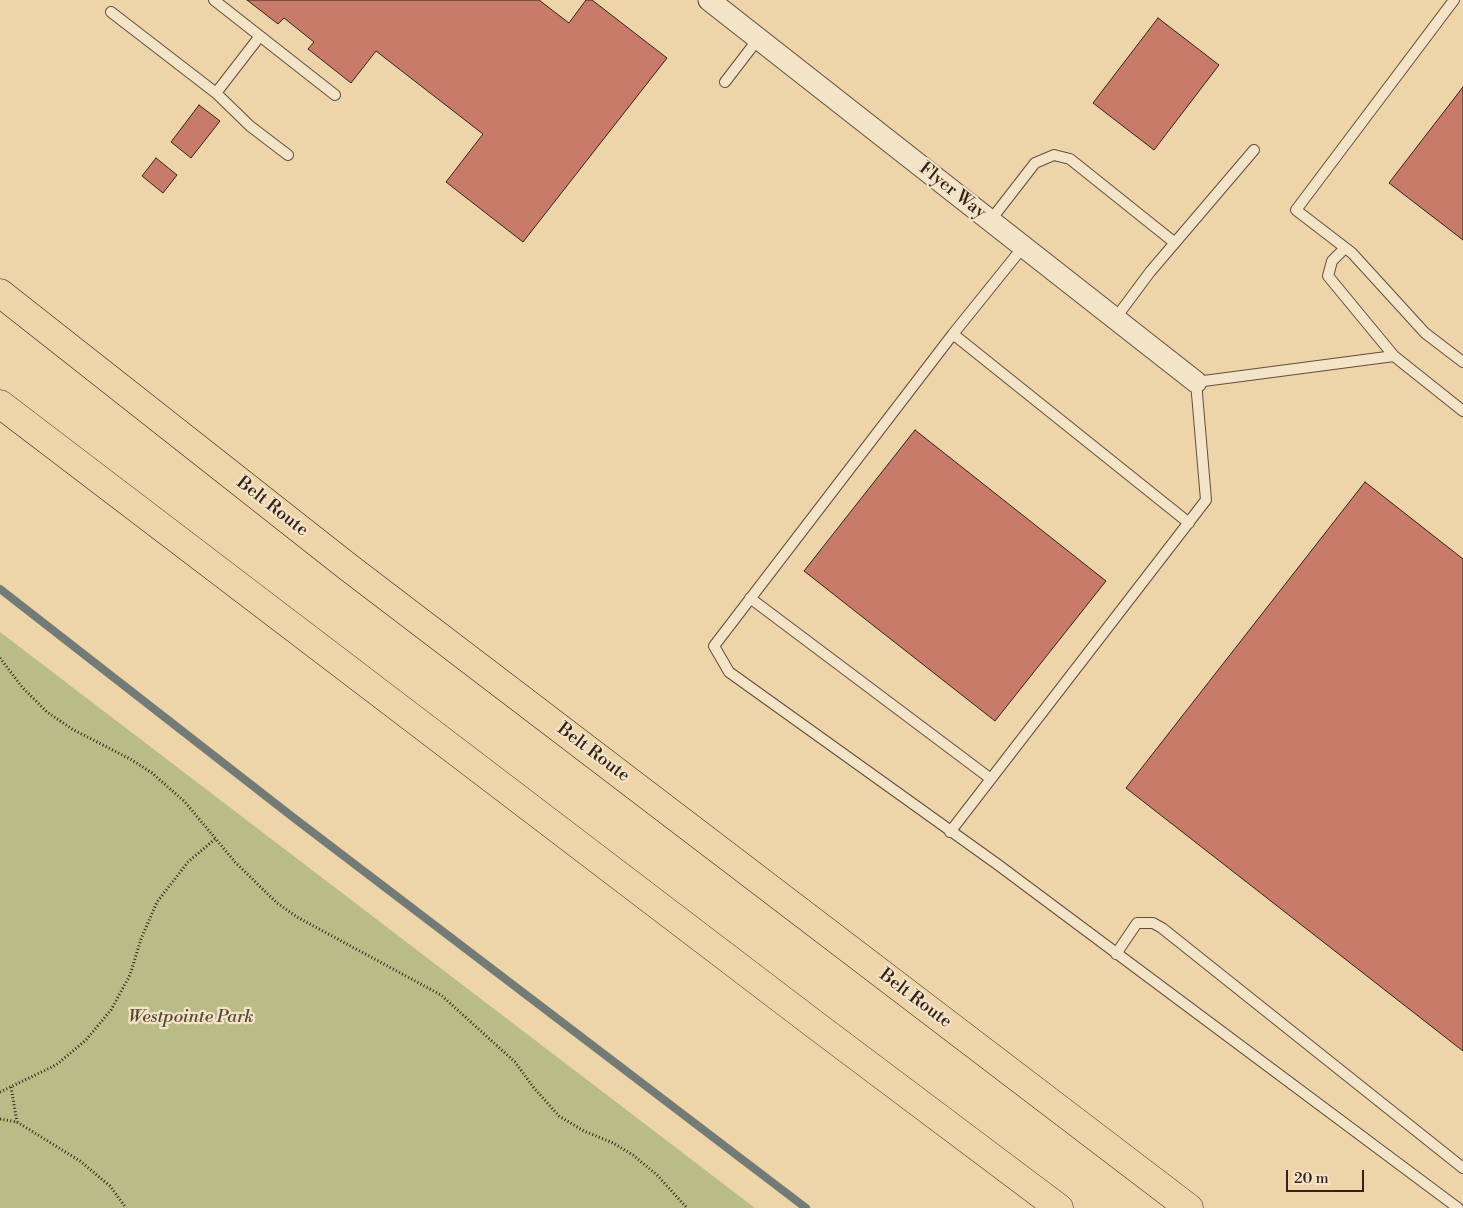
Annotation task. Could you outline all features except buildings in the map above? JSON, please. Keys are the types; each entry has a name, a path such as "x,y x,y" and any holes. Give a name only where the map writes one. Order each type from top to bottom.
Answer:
{"highway":[{"name":"Belt Route","path":"0,293 348,567 1189,1208"},
{"path":"6,410 1059,1208"}],"street":[{"name":"Flyer Way","path":"715,2 758,39 1196,382"}],"lane":[{"path":"214,0 335,95"},
{"path":"1454,0 1296,210 1352,253 1425,333 1463,362"},
{"path":"111,12 216,92 250,126 288,155"},
{"path":"216,92 260,36"},
{"path":"725,82 758,39"},
{"path":"1115,319 1175,243 1254,150"},
{"path":"990,221 1035,163 1054,155 1070,159 1175,243"},
{"path":"1023,247 953,334 714,646 729,672 997,864 1458,1208"},
{"path":"1345,248 1332,261 1328,276 1394,356 1463,411"},
{"path":"953,334 1189,523"},
{"path":"950,832 1206,500 1196,382 1394,356"},
{"path":"750,598 991,779"},
{"path":"1116,954 1137,923 1153,923 1162,928 1463,1168"}],"path":[{"path":"0,658 22,687 47,712 72,729 120,753 152,773 185,802 215,839 258,886 277,903 297,917 441,995 515,1062 534,1088 559,1116 584,1131 613,1143 633,1155 657,1175 687,1208"},
{"path":"0,1092 56,1065 86,1040 111,1010 130,975 141,939 157,902 188,862 215,839"},
{"path":"11,1087 16,1122"},
{"path":"0,1120 16,1122 80,1161 110,1186 126,1208"}],"green space":[{"name":"Westpointe Park","path":"0,632 755,1208 0,1208"}],"waterway":[{"path":"0,589 294,818 806,1208"}]}
